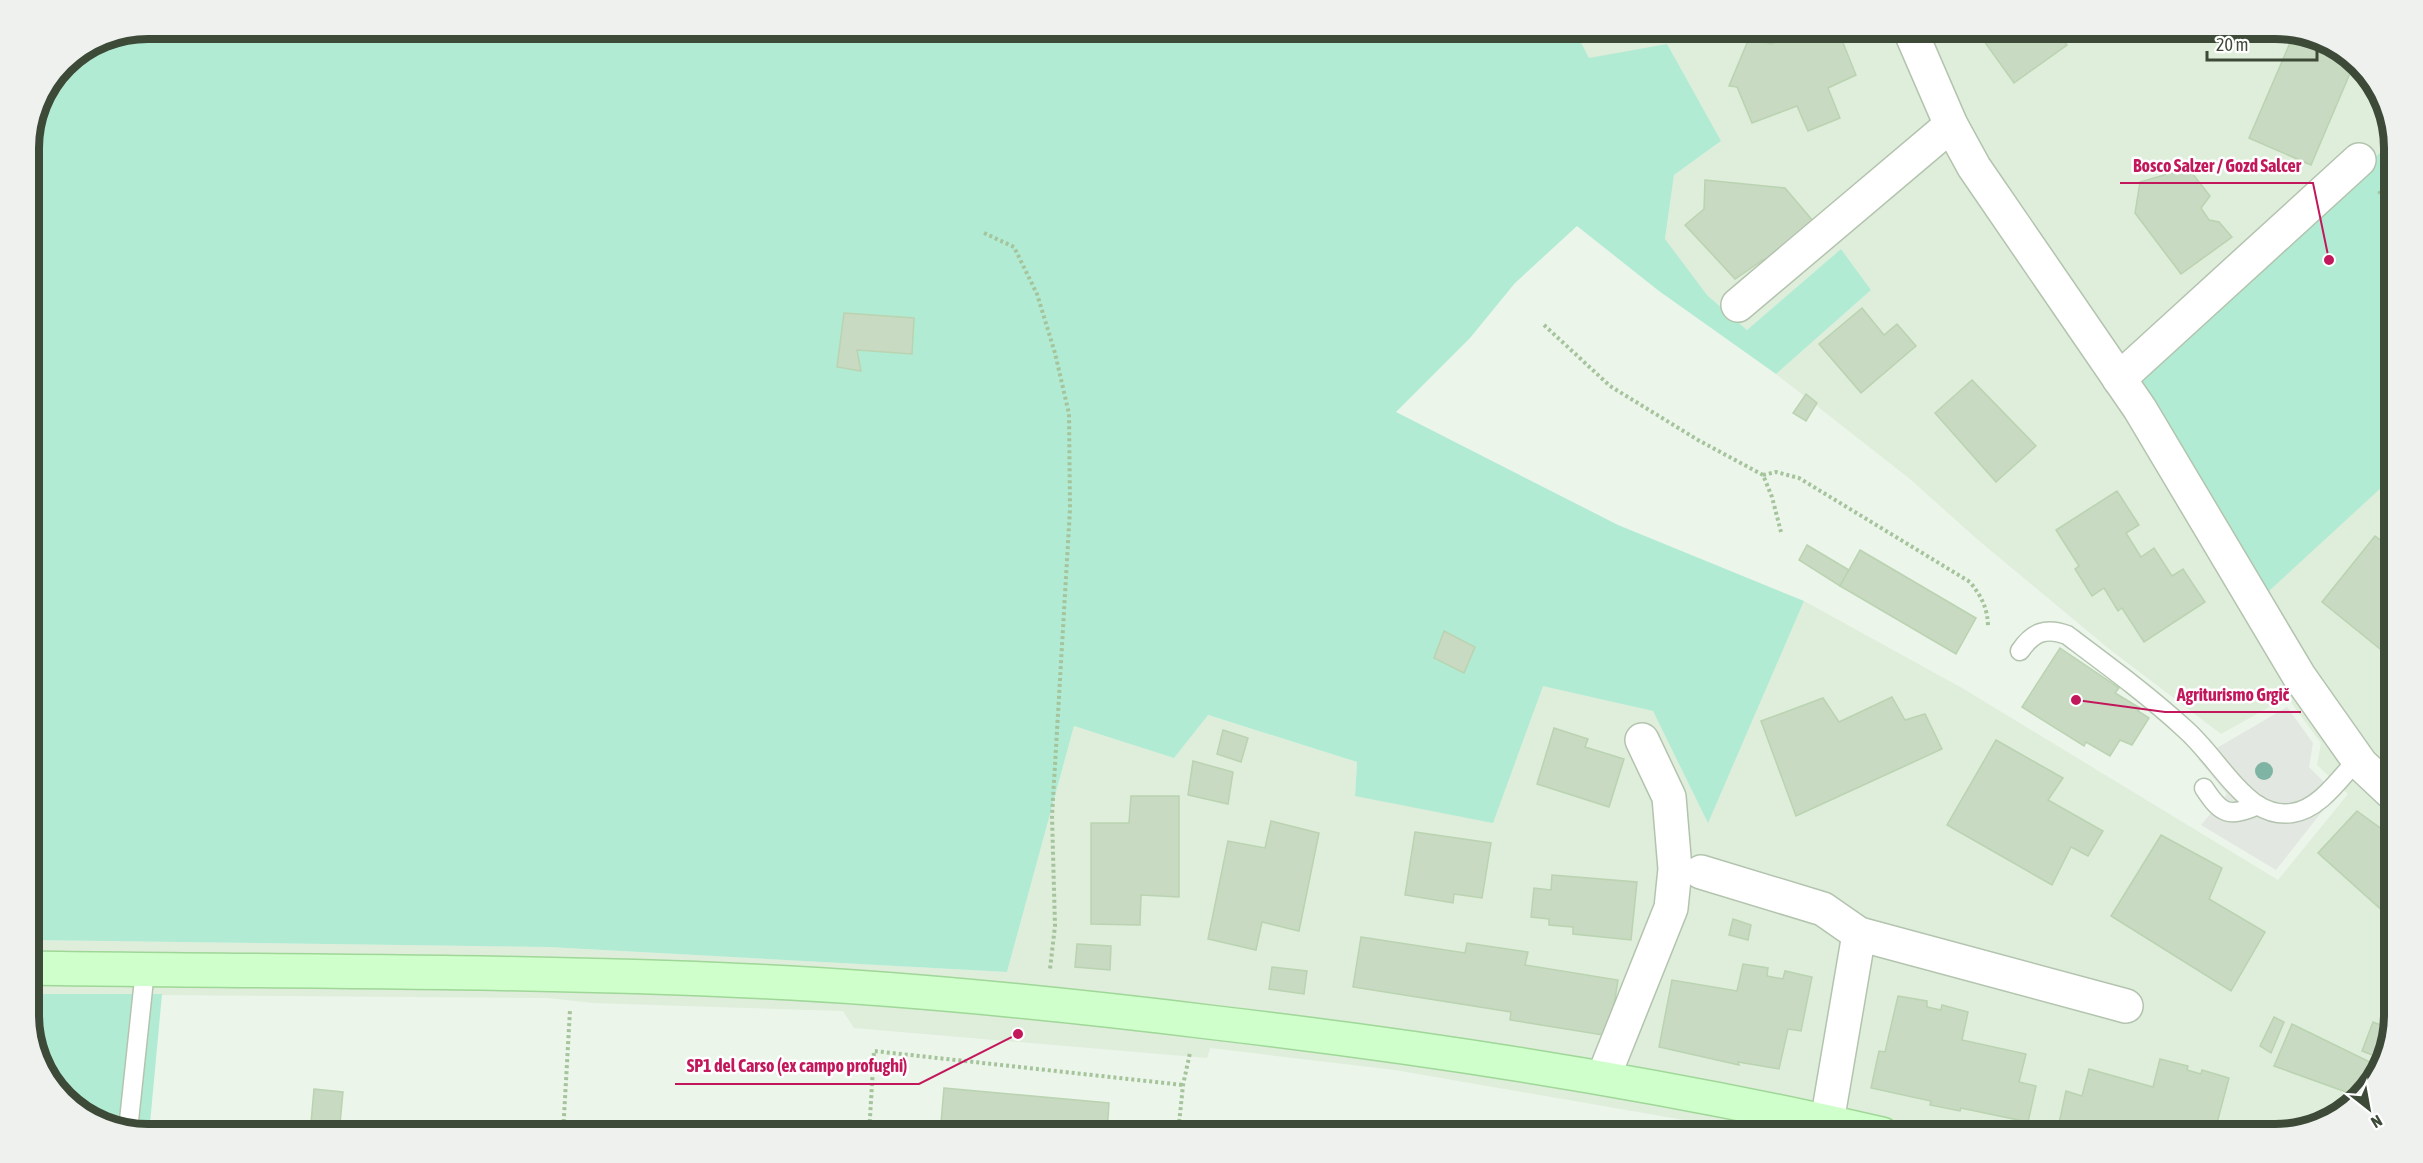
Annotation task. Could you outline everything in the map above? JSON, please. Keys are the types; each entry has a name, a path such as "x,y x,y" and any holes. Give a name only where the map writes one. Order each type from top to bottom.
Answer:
{"main road":[{"path":"39,968 752,981 1047,1003 1356,1039 1603,1078 1836,1124"}],"street":[{"path":"1914,39 1951,125 1974,167 2119,379 2299,676 2358,759 2384,785"},
{"path":"1738,305 1951,125"},
{"path":"2119,379 2359,160"},
{"path":"1603,1078 1663,928 1672,898 1675,846 1669,797 1642,740"},
{"path":"1701,872 1823,909 1859,934 2126,1006"},
{"path":"1827,1122 1859,934"}],"lane":[{"path":"2020,651 2040,632 2053,630 2067,635 2185,728 2239,788 2258,805 2273,812 2292,813 2306,809 2319,801 2358,759"},
{"path":"2204,788 2221,810 2231,813 2258,805"},
{"path":"129,1122 145,970"}],"path":[{"path":"984,233 1014,247 1037,294 1055,353 1069,414 1070,509 1052,816 1054,926 1047,1003"},
{"path":"1544,325 1610,386 1698,440 1763,475 1772,497 1781,532"},
{"path":"1763,475 1776,472 1799,478 1970,582 1982,597 1988,613 1988,628"},
{"path":"564,1124 573,976"},
{"path":"1179,1124 1194,1020"},
{"path":"870,1124 874,1051 1183,1085"}],"shaded area":[{"path":"1579,39 2276,39 2304,43 2323,50 2347,66 2366,87 2382,126 2384,149 2134,379 2269,590 2384,485 2383,1030 2373,1063 2364,1079 2339,1079 2339,1104 2336,1106 2297,1122 2276,1124 1707,1124 1395,1070 1210,1048 1207,1058 854,1028 843,1011 594,1003 548,998 39,994 39,940 548,947 1007,972 1074,726 1174,758 1207,715 1357,762 1355,795 1543,685 1653,711 1708,822 1804,601 1962,688 2278,880 2348,794 2317,765 2321,743 2287,697 2221,734 2108,648 1977,539 1910,479 1776,374 1871,290 1841,249 1747,330 1707,295 1665,240 1674,175 1721,141 1588,58"},
{"path":"2287,707 2313,743 2309,767 2336,794 2276,870 2201,825 2227,794 2198,759"}],"green space":[{"path":"140,39 1579,39 1589,58 1667,44 1721,141 1674,175 1665,239 1707,295 1747,330 1841,249 1871,290 1776,374 1659,291 1577,226 1515,283 1470,338 1396,412 1618,525 1804,601 1708,823 1653,711 1543,686 1493,823 1355,796 1357,762 1208,715 1174,758 1074,726 1007,972 548,947 39,940 39,140 47,106 61,81 87,57 106,47"},
{"path":"2384,149 2384,485 2269,591 2134,379"},
{"path":"39,994 162,994 150,1124 126,1122 87,1106 66,1087 50,1063 41,1037"}],"building":[{"path":"1749,39 1758,39 1771,44 1783,39 1841,39 1856,75 1828,88 1840,118 1808,131 1797,106 1752,123 1737,87 1729,86"},
{"path":"1983,39 2063,39 2067,45 2014,83"},
{"path":"2291,40 2323,50 2336,57 2351,70 2311,165 2249,138"},
{"path":"2188,168 2210,196 2201,208 2209,220 2219,222 2232,237 2181,274 2135,213 2140,182"},
{"path":"1705,180 1785,188 1819,228 1781,260 1763,260 1735,279 1685,225 1704,209"},
{"path":"1862,308 1884,335 1897,324 1916,346 1861,393 1819,344"},
{"path":"844,313 914,318 912,354 857,350 861,371 837,367"},
{"path":"1972,380 2036,446 1996,482 1935,413"},
{"path":"1806,394 1817,403 1806,421 1793,413"},
{"path":"2117,491 2139,525 2126,533 2141,557 2154,548 2172,576 2183,569 2205,602 2144,642 2122,608 2118,611 2104,588 2092,596 2075,569 2079,566 2056,530"},
{"path":"2375,536 2384,543 2384,652 2322,602"},
{"path":"1807,545 1849,570 1840,586 1799,560"},
{"path":"1860,550 1976,618 1956,654 1840,586"},
{"path":"1444,631 1475,647 1464,673 1434,658"},
{"path":"2060,648 2119,688 2115,693 2140,708 2138,711 2149,718 2132,745 2120,740 2110,756 2086,742 2084,746 2022,707"},
{"path":"1892,697 1905,720 1925,714 1942,749 1796,816 1761,721 1823,698 1839,722"},
{"path":"1554,728 1588,739 1585,747 1624,759 1609,807 1537,784"},
{"path":"1223,730 1248,738 1241,762 1217,754"},
{"path":"1996,740 2063,778 2048,800 2103,831 2088,856 2071,847 2052,885 1947,825"},
{"path":"1193,761 1233,772 1228,804 1188,795"},
{"path":"1131,796 1179,796 1179,897 1141,895 1140,925 1091,924 1091,823 1129,823"},
{"path":"2357,811 2384,831 2384,912 2318,853"},
{"path":"1271,821 1319,833 1299,931 1262,922 1256,950 1208,939 1228,841 1265,848"},
{"path":"1415,832 1491,843 1482,898 1454,894 1453,903 1405,895"},
{"path":"2161,835 2222,868 2209,899 2265,932 2231,991 2111,916"},
{"path":"1552,875 1637,882 1631,940 1573,934 1573,927 1549,925 1549,919 1531,917 1534,888 1551,890"},
{"path":"1733,919 1751,925 1748,940 1729,935"},
{"path":"1361,937 1465,953 1467,943 1528,952 1525,965 1618,980 1609,1036 1510,1020 1511,1012 1353,987"},
{"path":"1077,944 1111,946 1110,970 1075,967"},
{"path":"1743,964 1768,968 1767,976 1783,979 1785,971 1812,977 1801,1031 1788,1029 1779,1069 1738,1062 1739,1065 1659,1047 1672,980 1737,991"},
{"path":"1272,967 1307,971 1304,994 1269,989"},
{"path":"1898,996 1927,1001 1927,1007 1941,1010 1942,1005 1968,1012 1962,1040 2026,1054 2019,1082 2036,1086 2028,1122 1961,1108 1960,1111 1930,1105 1931,1101 1871,1088 1879,1051 1885,1052"},
{"path":"2274,1017 2284,1022 2271,1053 2260,1046"},
{"path":"2373,1022 2383,1026 2375,1056 2362,1051"},
{"path":"2292,1024 2370,1062 2364,1079 2339,1079 2339,1089 2274,1066"},
{"path":"2160,1059 2188,1066 2187,1070 2201,1074 2202,1070 2229,1078 2217,1124 2059,1124 2066,1091 2082,1096 2089,1069 2153,1087"},
{"path":"944,1088 1109,1103 1108,1124 941,1124"},
{"path":"314,1089 343,1092 340,1124 311,1124"}],"place":[{"name":"Bosco Salzer / Gozd Salcer","path":"2329,260"},
{"name":"Agriturismo Grgič","path":"2076,700"},
{"name":"SP1 del Carso (ex campo profughi)","path":"1018,1034"}]}
